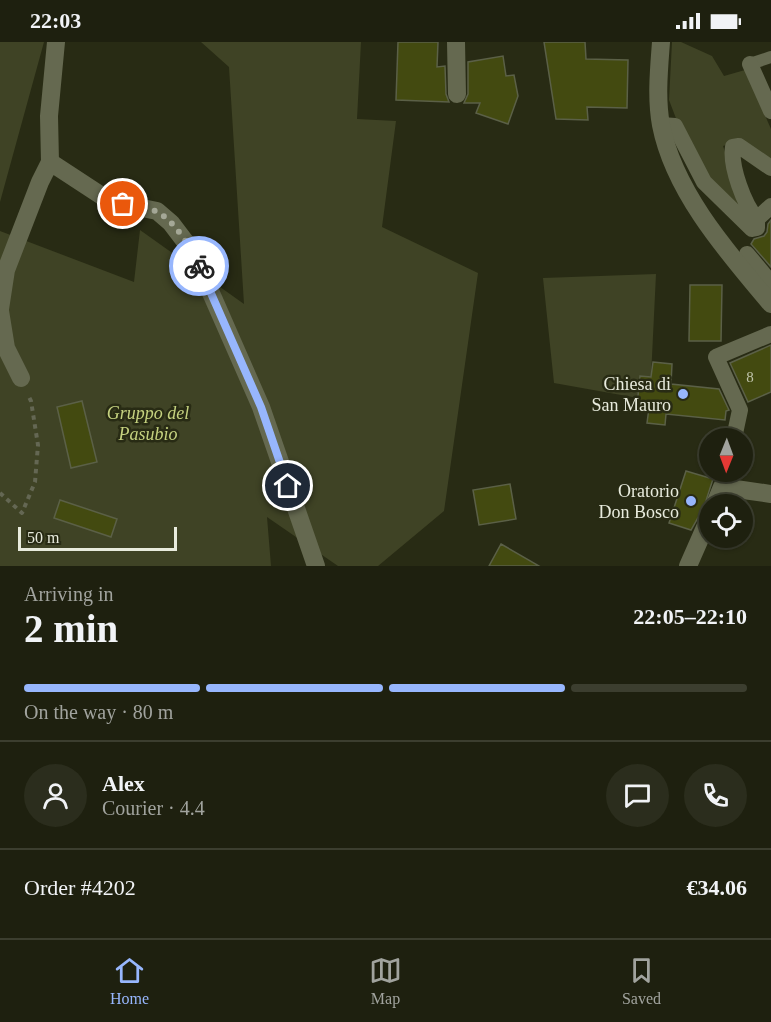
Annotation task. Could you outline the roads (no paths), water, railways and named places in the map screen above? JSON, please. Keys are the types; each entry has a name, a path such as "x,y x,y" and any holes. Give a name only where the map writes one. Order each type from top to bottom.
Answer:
{"street":[{"path":"21,378 6,348 0,310 6,270 50,162 49,116 56,42"},
{"path":"456,42 458,94"},
{"path":"661,42 658,90 661,124 685,190 732,257 771,304"},
{"path":"750,64 771,111"},
{"path":"661,124 675,126 704,182 752,229 756,228 757,219 771,206"},
{"path":"757,219 748,210 731,157 733,147 739,146 771,168"},
{"path":"50,162 105,198 157,212 171,223 193,252 261,407 316,566"},
{"path":"747,254 771,282"},
{"path":"736,428 740,410 716,357 771,334"},
{"path":"733,482 771,494"},
{"path":"688,566 699,541"}],"lane":[{"path":"750,64 771,57"}],"place":[{"name":"Chiesa di San Mauro","path":"683,394"},
{"name":"Oratorio Don Bosco","path":"691,501"}],"park label":[{"name":"Gruppo del Pasubio","path":"148,424"}]}
